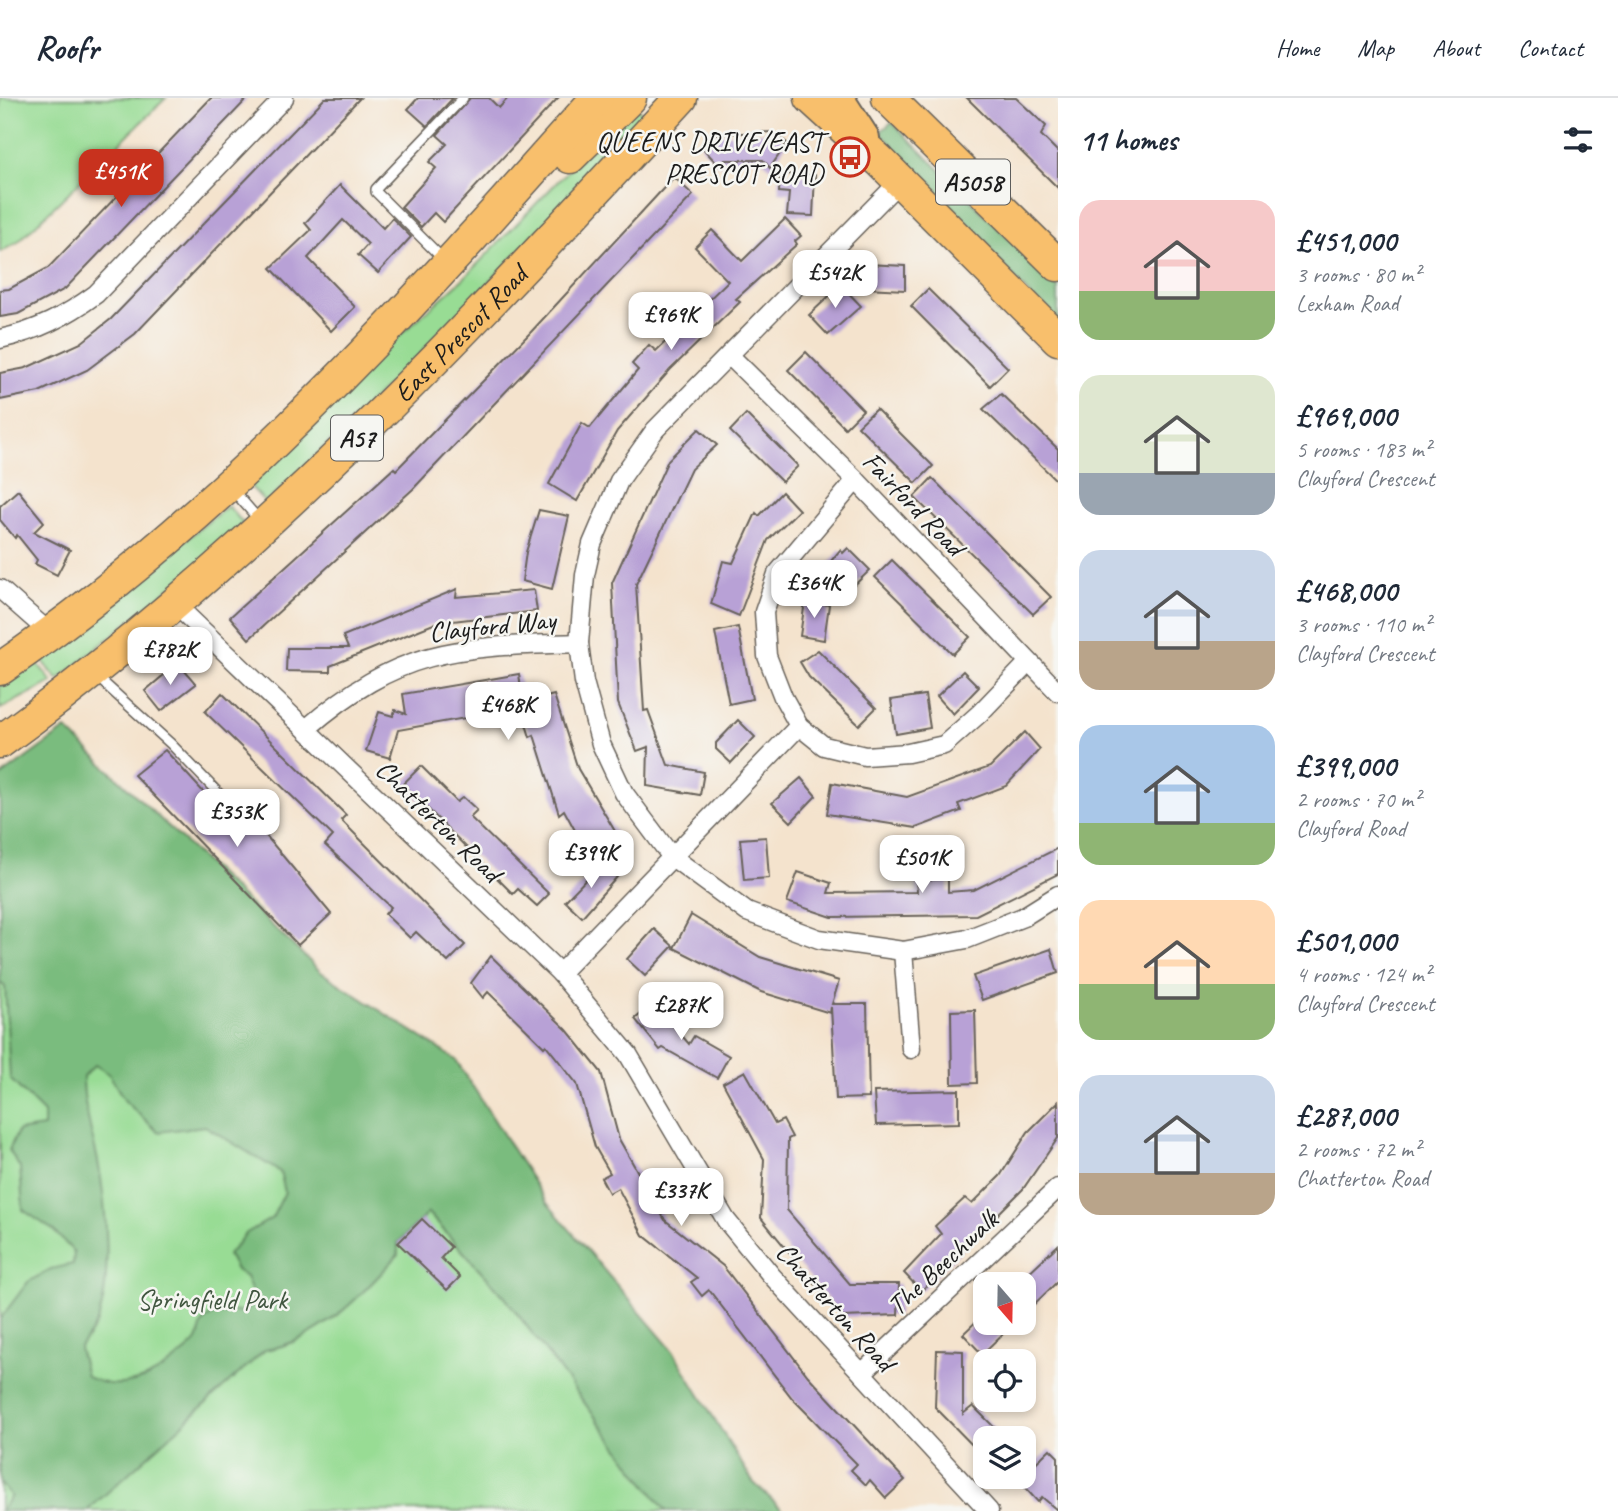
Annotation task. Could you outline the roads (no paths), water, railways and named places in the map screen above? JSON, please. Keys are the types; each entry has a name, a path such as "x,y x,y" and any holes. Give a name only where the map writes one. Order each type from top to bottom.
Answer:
{"highway":[{"name":"East Prescot Road","path":"0,669 51,634 111,587 229,485 332,384 498,210 597,98"},
{"path":"498,210 573,155 630,98"},
{"name":"East Prescot Road","path":"0,742 176,605 264,526 433,363 546,246 681,98"},
{"name":"A5058","path":"811,98 890,171 1058,339"},
{"name":"A5058","path":"888,98 1058,265"}],"main road":[{"path":"839,98 890,171"}],"street":[{"path":"0,339 59,320 96,294 284,98"},
{"path":"890,171 729,355 655,430 619,481 592,544 580,608 579,643 589,702 613,771 624,793 671,856 747,912 819,940 903,951 967,939 1023,916 1058,895"},
{"name":"Fairford Road","path":"729,355 856,480 1058,692"},
{"path":"856,480 777,574 764,612 767,656 783,697 799,726 824,746 865,755 908,753 944,745 980,713 1029,662"},
{"path":"0,589 51,634"},
{"name":"Chatterton Road","path":"176,605 560,974 628,1054 726,1220 771,1275 989,1511"},
{"name":"Clayford Way","path":"306,729 377,677 430,656 484,646 579,643"},
{"path":"560,974 799,726"},
{"path":"903,951 911,1049"},
{"name":"The Beechwalk","path":"862,1373 1058,1188"}],"lane":[{"path":"447,263 376,192 376,188 463,98"},
{"path":"229,485 264,526"},
{"path":"93,672 171,744 225,800"}],"place":[{"name":"QUEENS DRIVE/EAST PRESCOT ROAD","path":"850,157"}],"park label":[{"name":"Springfield Park","path":"212,1299"}]}
